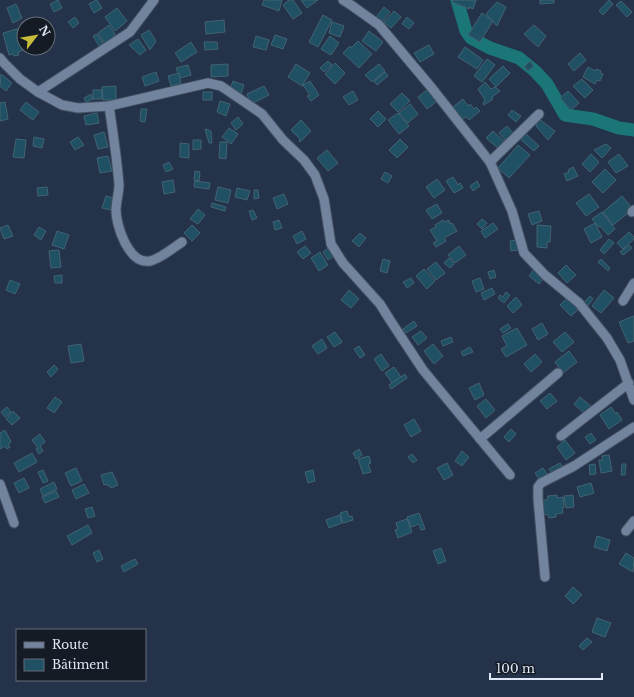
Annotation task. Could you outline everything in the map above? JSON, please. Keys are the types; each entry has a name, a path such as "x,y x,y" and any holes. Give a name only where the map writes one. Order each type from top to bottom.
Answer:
{"street":[{"path":"38,92 130,32 154,0"},
{"path":"343,0 379,25 431,87 490,162 512,211 524,253 545,275 579,303 607,338 620,360 634,400"},
{"path":"0,58 20,79 38,92 62,105 78,108 110,106 208,83 221,86 262,114 283,140 304,160 315,175 324,199 331,244 343,263 380,304 423,370 510,475"},
{"path":"110,106 119,187 116,210 119,228 124,241 133,255 142,261 150,261 166,253 182,242"},
{"path":"490,162 539,114"},
{"path":"623,301 634,283"},
{"path":"480,439 558,373"},
{"path":"561,436 629,383"},
{"path":"545,576 538,487 542,483 574,466 634,428"},
{"path":"0,484 14,522"},
{"path":"626,531 634,521"}],"building":[{"path":"58,0 62,8 54,12 50,4"},
{"path":"96,0 102,8 94,13 89,4"},
{"path":"264,0 282,0 279,11 262,5"},
{"path":"289,0 293,0 302,13 293,19 283,5"},
{"path":"301,0 318,0 307,8"},
{"path":"453,0 476,0 473,9 469,7 469,9 452,2"},
{"path":"540,0 554,0 554,3 540,4"},
{"path":"609,0 613,4 603,15 599,11"},
{"path":"621,1 632,12 627,17 616,5"},
{"path":"497,2 506,7 497,26 486,14"},
{"path":"16,4 21,16 16,16 16,21 13,23 7,8"},
{"path":"384,7 390,12 382,22 376,17"},
{"path":"117,8 127,21 115,31 105,17"},
{"path":"394,11 401,17 391,28 384,22"},
{"path":"482,13 493,21 480,42 468,35"},
{"path":"323,15 332,20 318,47 309,42"},
{"path":"75,17 79,23 73,28 68,22"},
{"path":"407,17 414,23 409,29 402,24"},
{"path":"224,20 225,32 206,34 205,22"},
{"path":"332,22 344,26 340,37 329,33"},
{"path":"109,25 116,36 105,44 98,33"},
{"path":"534,25 546,36 538,47 524,34"},
{"path":"16,29 16,56 14,56 13,54 9,55 3,33"},
{"path":"149,30 156,41 150,50 141,35"},
{"path":"369,31 383,42 376,51 362,41"},
{"path":"97,34 103,43 99,46 93,36"},
{"path":"275,35 287,39 283,49 271,45"},
{"path":"256,36 269,40 266,50 253,47"},
{"path":"330,36 339,43 331,55 321,49"},
{"path":"138,39 146,50 140,55 129,45"},
{"path":"358,41 372,54 359,68 343,53"},
{"path":"191,42 197,52 181,62 175,53"},
{"path":"204,42 217,42 218,49 205,50"},
{"path":"429,45 434,54 420,62 414,53"},
{"path":"465,47 483,60 477,69 458,57"},
{"path":"580,53 586,60 574,71 568,64"},
{"path":"487,59 495,65 482,82 474,76"},
{"path":"328,61 332,65 324,72 320,68"},
{"path":"530,61 534,66 528,71 524,67"},
{"path":"335,63 345,73 335,84 325,74"},
{"path":"228,64 228,76 211,77 211,65"},
{"path":"296,64 310,73 302,86 288,77"},
{"path":"379,64 385,71 372,82 365,75"},
{"path":"188,65 191,75 180,78 176,68"},
{"path":"503,66 510,73 496,87 489,79"},
{"path":"588,67 595,71 596,69 601,71 600,73 603,74 600,81 597,80 595,84 583,77"},
{"path":"156,72 159,81 145,86 142,77"},
{"path":"385,72 388,76 377,85 374,81"},
{"path":"179,73 181,83 171,86 168,76"},
{"path":"1,74 12,83 6,91 0,86"},
{"path":"582,79 593,90 585,98 573,86"},
{"path":"233,81 244,85 241,94 230,89"},
{"path":"310,81 319,95 311,101 307,96 310,95 303,85"},
{"path":"485,82 491,89 495,87 500,91 492,97 493,99 484,105 483,103 485,100 478,89"},
{"path":"116,86 116,100 103,100 102,87"},
{"path":"264,86 269,95 251,104 247,94"},
{"path":"428,89 437,101 427,109 418,97"},
{"path":"93,90 102,90 102,99 93,99"},
{"path":"353,91 358,100 349,105 343,97"},
{"path":"568,91 579,103 571,110 560,98"},
{"path":"203,92 212,92 212,100 203,100"},
{"path":"402,93 410,101 398,112 390,104"},
{"path":"91,94 93,99 86,102 84,98"},
{"path":"463,99 468,106 470,104 474,109 476,107 480,111 469,120 466,117 463,119 453,107"},
{"path":"220,101 230,104 226,116 217,112"},
{"path":"5,102 8,119 0,121 0,103"},
{"path":"26,102 39,112 33,120 20,110"},
{"path":"410,104 418,114 408,123 399,113"},
{"path":"141,109 147,109 145,122 140,121"},
{"path":"512,110 521,116 516,122 508,115"},
{"path":"378,111 386,119 378,127 370,119"},
{"path":"97,113 99,123 86,125 84,116"},
{"path":"398,113 409,126 399,134 388,120"},
{"path":"238,117 243,124 236,130 231,123"},
{"path":"539,119 555,131 548,140 536,126"},
{"path":"301,120 311,131 300,142 300,139 291,130"},
{"path":"507,126 514,134 506,141 499,133"},
{"path":"229,128 238,134 231,144 222,137"},
{"path":"205,129 211,131 212,143 209,143"},
{"path":"493,131 505,142 499,149 486,138"},
{"path":"104,132 108,147 98,149 94,135"},
{"path":"525,133 539,146 534,151 520,139"},
{"path":"34,137 44,139 42,148 33,146"},
{"path":"78,137 84,145 75,150 70,142"},
{"path":"16,139 26,140 24,158 13,157"},
{"path":"400,139 408,147 397,158 389,150"},
{"path":"193,140 201,140 201,149 193,150"},
{"path":"220,142 227,142 226,159 219,158"},
{"path":"180,143 189,144 189,158 180,157"},
{"path":"606,144 611,148 602,158 594,150"},
{"path":"518,145 530,155 509,178 498,168"},
{"path":"327,150 338,163 328,171 317,158"},
{"path":"591,154 599,162 590,172 582,164"},
{"path":"619,154 628,166 616,173 608,162"},
{"path":"108,156 112,171 100,173 97,158"},
{"path":"169,162 173,169 166,172 163,165"},
{"path":"573,167 578,176 567,181 564,174 569,172 568,170"},
{"path":"605,169 616,180 603,193 592,182"},
{"path":"195,171 200,172 199,181 194,180"},
{"path":"385,172 392,176 388,183 381,179"},
{"path":"453,177 458,185 460,183 463,188 454,193 446,181"},
{"path":"437,179 445,190 434,198 426,187"},
{"path":"173,180 175,192 164,194 162,182"},
{"path":"195,181 210,183 209,189 194,187"},
{"path":"477,181 480,186 473,191 470,186"},
{"path":"47,187 48,195 38,196 37,188"},
{"path":"218,187 231,190 228,203 215,200"},
{"path":"237,188 250,191 247,200 235,197"},
{"path":"254,190 258,190 259,198 254,199"},
{"path":"284,194 288,204 277,209 273,198"},
{"path":"589,194 599,207 586,216 576,203"},
{"path":"106,196 114,198 111,210 102,208"},
{"path":"622,196 633,209 613,225 603,212"},
{"path":"212,203 226,207 225,211 211,207"},
{"path":"437,204 442,213 432,219 426,210"},
{"path":"198,209 205,215 198,224 190,219"},
{"path":"253,210 257,218 252,220 249,211"},
{"path":"539,211 542,221 532,225 528,214"},
{"path":"602,212 615,229 608,235 592,219"},
{"path":"482,219 487,223 482,229 477,224"},
{"path":"279,220 282,228 275,230 273,222"},
{"path":"443,220 445,222 449,220 450,224 452,223 457,231 444,238 446,241 436,247 433,243 437,241 430,230 436,227 435,225"},
{"path":"493,223 498,229 485,238 481,231"},
{"path":"595,223 602,237 591,243 584,229"},
{"path":"8,225 13,236 4,239 0,228"},
{"path":"192,225 200,233 192,241 184,233"},
{"path":"537,225 551,226 550,242 547,242 547,248 537,247"},
{"path":"39,227 46,231 41,240 34,235"},
{"path":"57,231 69,235 64,249 52,245"},
{"path":"302,231 306,239 297,244 293,236"},
{"path":"629,232 634,239 623,249 617,243"},
{"path":"360,233 366,238 359,247 352,241"},
{"path":"609,239 614,243 604,254 600,250"},
{"path":"517,240 518,250 511,251 510,241"},
{"path":"332,245 338,253 328,260 323,252"},
{"path":"629,245 632,248 623,255 620,252"},
{"path":"305,246 311,253 303,259 297,252"},
{"path":"459,246 466,255 455,263 448,255"},
{"path":"59,250 61,267 51,268 49,251"},
{"path":"320,252 328,265 319,271 311,258"},
{"path":"449,258 454,264 450,268 444,263"},
{"path":"383,259 390,261 387,273 380,271"},
{"path":"601,259 610,268 608,271 598,262"},
{"path":"436,262 445,273 436,280 427,269"},
{"path":"537,265 547,273 539,284 529,276"},
{"path":"566,265 576,275 567,283 558,273"},
{"path":"424,269 435,281 427,289 416,276"},
{"path":"494,270 496,277 490,279 488,272"},
{"path":"62,275 62,283 55,283 54,276"},
{"path":"411,278 414,283 407,288 403,282"},
{"path":"480,278 484,289 476,292 472,281"},
{"path":"10,280 20,284 15,294 6,290"},
{"path":"492,288 495,294 484,300 481,293"},
{"path":"349,290 359,299 351,308 341,300"},
{"path":"604,290 614,298 601,313 592,306"},
{"path":"506,292 510,295 504,303 498,298 500,295 503,297"},
{"path":"569,296 580,308 571,316 560,305"},
{"path":"590,296 593,299 587,307 583,304"},
{"path":"516,297 522,305 513,313 507,306"},
{"path":"634,316 634,341 628,343 619,322"},
{"path":"414,321 417,326 406,333 403,329"},
{"path":"542,323 548,334 538,340 532,329"},
{"path":"508,324 511,328 503,333 500,329"},
{"path":"517,328 527,345 506,357 501,349 507,346 502,336"},
{"path":"421,331 427,338 418,345 412,337"},
{"path":"335,332 342,342 334,347 327,337"},
{"path":"565,332 574,342 562,352 553,342"},
{"path":"451,337 453,342 443,346 441,341"},
{"path":"322,339 327,348 318,354 312,346"},
{"path":"81,344 84,361 71,363 68,346"},
{"path":"433,344 443,356 434,364 424,351"},
{"path":"359,346 365,355 360,358 354,349"},
{"path":"470,347 473,352 463,356 461,352"},
{"path":"569,351 577,362 563,373 555,362"},
{"path":"381,354 389,366 382,371 374,359"},
{"path":"535,354 542,362 531,372 524,364"},
{"path":"54,365 58,369 51,377 47,372"},
{"path":"394,367 401,377 392,383 385,373"},
{"path":"405,374 407,378 391,389 389,385"},
{"path":"479,383 484,395 475,400 469,388"},
{"path":"550,393 557,401 547,409 540,401"},
{"path":"55,397 62,402 54,413 47,408"},
{"path":"580,397 592,407 585,414 574,404"},
{"path":"486,399 495,410 486,418 477,406"},
{"path":"7,407 11,412 5,417 1,412"},
{"path":"611,407 616,414 617,412 622,420 609,429 600,415"},
{"path":"13,411 20,418 12,425 6,419"},
{"path":"414,419 421,431 411,437 404,425"},
{"path":"511,429 516,434 509,442 504,437"},
{"path":"5,430 11,442 8,444 10,447 7,449 5,446 0,449 0,433"},
{"path":"591,433 596,440 590,444 585,437"},
{"path":"40,434 45,442 40,446 43,451 39,454 36,449 38,448 32,440"},
{"path":"565,440 575,453 566,460 557,447"},
{"path":"359,449 362,455 356,459 353,453"},
{"path":"462,451 469,457 462,466 455,461"},
{"path":"32,453 37,462 19,472 14,463"},
{"path":"412,454 417,460 413,463 408,457"},
{"path":"609,455 612,471 601,473 599,460 603,460 602,456"},
{"path":"369,456 371,463 368,464 371,472 363,474 358,459"},
{"path":"447,463 453,475 444,480 437,468"},
{"path":"560,463 563,468 552,474 549,469"},
{"path":"595,464 596,474 590,475 589,465"},
{"path":"622,464 626,464 625,475 621,475"},
{"path":"76,468 82,481 71,486 65,473"},
{"path":"543,468 547,474 539,479 535,473"},
{"path":"43,470 48,481 43,483 38,472"},
{"path":"313,470 315,481 308,483 305,472"},
{"path":"112,472 118,485 111,488 107,484 104,485 101,475"},
{"path":"24,478 29,488 19,493 14,483"},
{"path":"54,482 57,489 43,496 40,489"},
{"path":"591,483 594,493 580,497 577,487"},
{"path":"84,484 89,493 76,499 72,490"},
{"path":"56,491 59,497 45,503 42,497"},
{"path":"557,495 557,498 563,497 563,513 556,514 556,517 549,518 548,515 543,514 543,500 547,500 548,496"},
{"path":"573,495 574,507 566,508 564,496"},
{"path":"92,507 95,516 88,518 85,509"},
{"path":"347,511 349,517 352,516 353,520 343,523 340,513"},
{"path":"419,513 425,529 421,530 419,524 411,527 407,517"},
{"path":"340,515 342,523 329,528 326,520"},
{"path":"407,519 412,532 398,538 395,530 398,529 396,523"},
{"path":"88,525 92,533 72,545 67,536"},
{"path":"597,536 610,540 607,551 594,547"},
{"path":"441,548 446,561 438,564 433,551"},
{"path":"99,550 103,559 97,562 93,553"},
{"path":"626,553 634,558 633,572 619,564"},
{"path":"135,559 138,564 124,572 121,566"},
{"path":"573,587 582,595 573,604 565,596"},
{"path":"597,618 611,623 605,637 592,632"},
{"path":"587,638 592,642 583,650 579,646"}],"waterway":[{"path":"457,0 466,31 471,38 490,48 519,58 535,71 547,84 565,115 593,119 619,128 634,130"}]}
